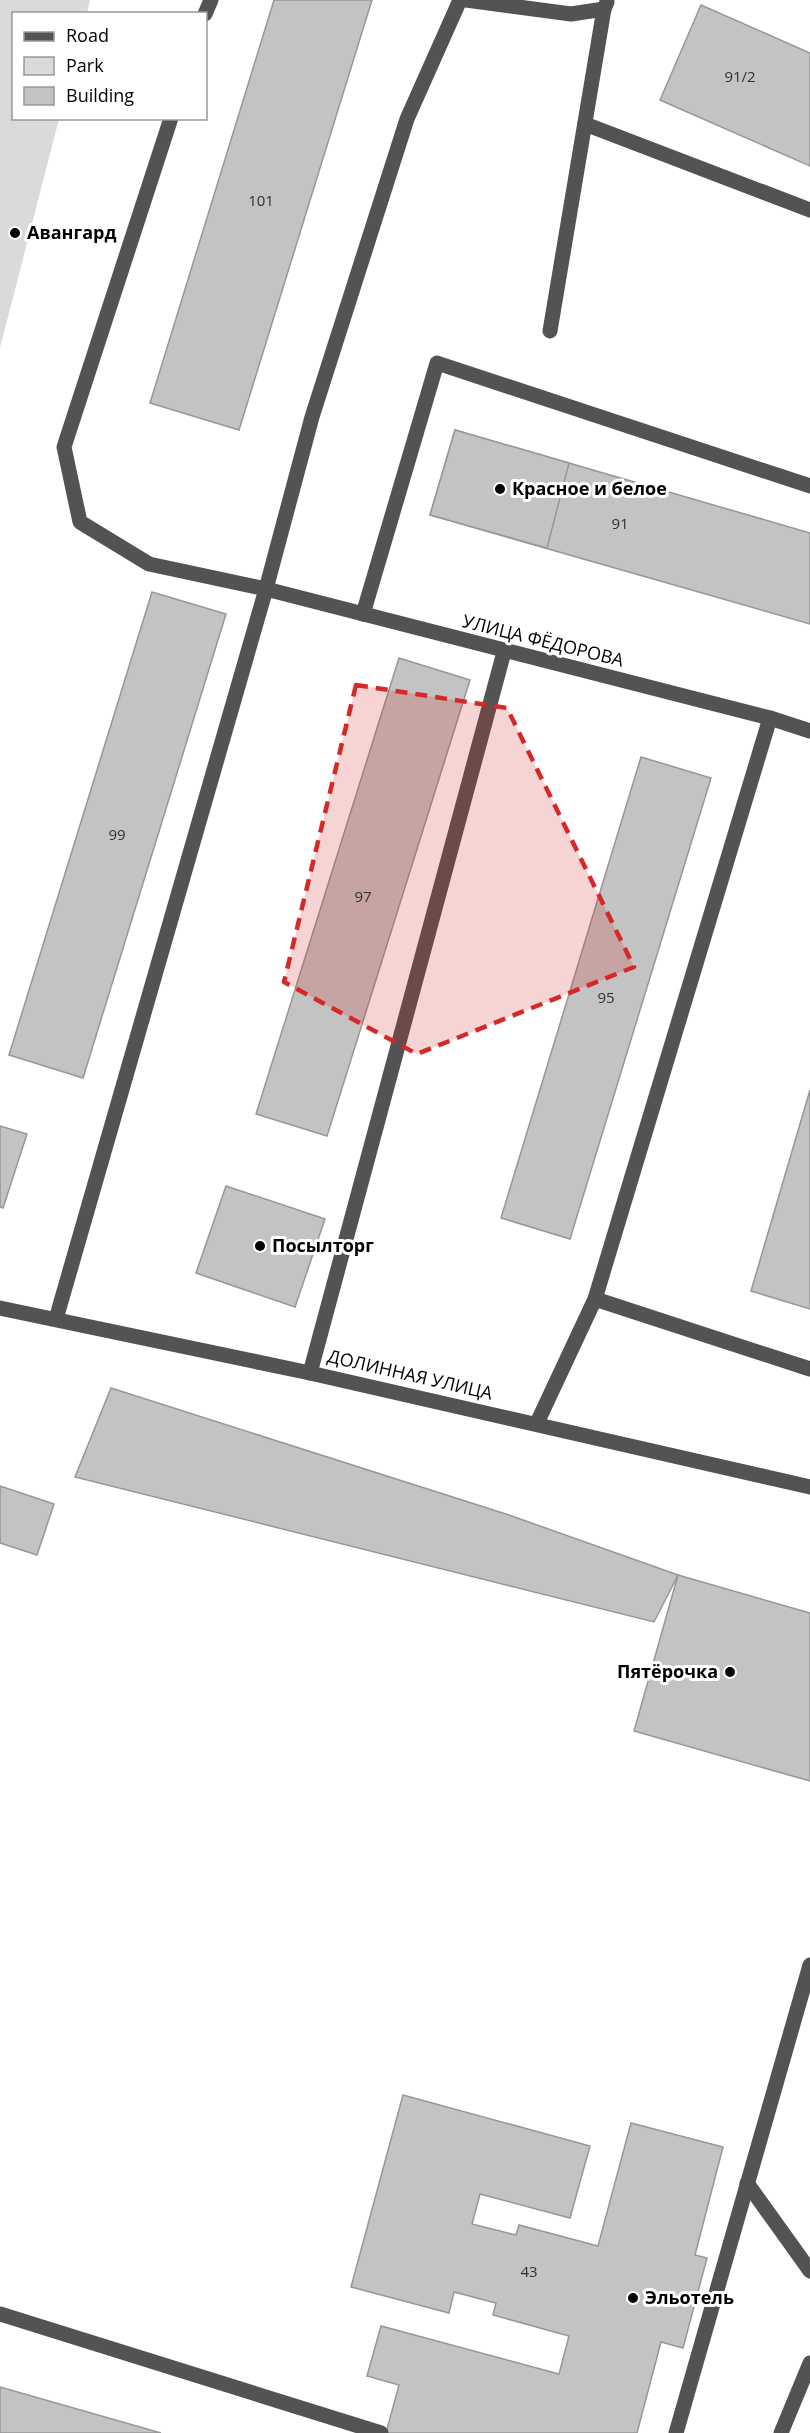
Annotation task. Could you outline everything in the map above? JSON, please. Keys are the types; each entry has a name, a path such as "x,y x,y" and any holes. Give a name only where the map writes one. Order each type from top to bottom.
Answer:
{"street":[{"path":"56,1319 266,589 312,417 406,120 460,0"},
{"path":"466,0 571,14 606,5 550,331"},
{"name":"УЛИЦА ФЁДОРОВА","path":"170,120 64,447 80,522 150,564 266,589 504,652 770,718 810,731"},
{"path":"585,124 810,210"},
{"path":"363,614 436,363 810,486"},
{"path":"310,1373 504,652"},
{"path":"537,1423 595,1299 770,718"},
{"path":"595,1299 810,1369"},
{"name":"ДОЛИННАЯ УЛИЦА","path":"0,1308 537,1423 810,1487"},
{"path":"676,2433 810,1965"},
{"path":"747,2183 810,2271"},
{"path":"0,2314 381,2433"},
{"path":"781,2433 810,2362"}],"highlighted area":[{"path":"356,685 507,708 634,967 417,1054 284,982"}],"green space":[{"name":"Авангард","path":"0,0 90,0 87,12 12,12 12,120 59,120 0,348"}],"building":[{"path":"274,0 372,0 239,430 150,403"},
{"path":"701,5 810,53 810,166 660,100"},
{"path":"455,430 810,533 810,624 430,515"},
{"name":"Красное и белое","path":"455,430 569,463 547,548 430,515"},
{"path":"152,592 226,614 83,1078 9,1055"},
{"path":"399,658 470,680 327,1136 256,1114"},
{"path":"641,757 711,778 570,1239 501,1218"},
{"path":"810,1090 810,1309 751,1291"},
{"path":"0,1126 27,1134 3,1208 0,1207"},
{"name":"Посылторг","path":"226,1186 325,1219 295,1307 196,1273"},
{"path":"111,1388 509,1515 678,1575 654,1622 75,1477"},
{"path":"0,1486 54,1504 37,1555 0,1543"},
{"name":"Пятёрочка","path":"678,1575 810,1613 810,1781 634,1731"},
{"path":"403,2095 590,2146 570,2218 480,2194 472,2224 516,2235 519,2225 598,2246 631,2123 723,2147 695,2255 707,2258 683,2348 661,2342 637,2433 386,2433 399,2385 367,2376 381,2326 559,2374 569,2336 493,2315 496,2303 454,2292 449,2313 351,2287"},
{"path":"0,2387 161,2433 0,2433"}],"place":[{"name":"Авангард","path":"15,233"},
{"name":"Красное и белое","path":"500,489"},
{"name":"Посылторг","path":"260,1246"},
{"name":"Пятёрочка","path":"730,1672"},
{"name":"Эльотель","path":"633,2298"}]}
